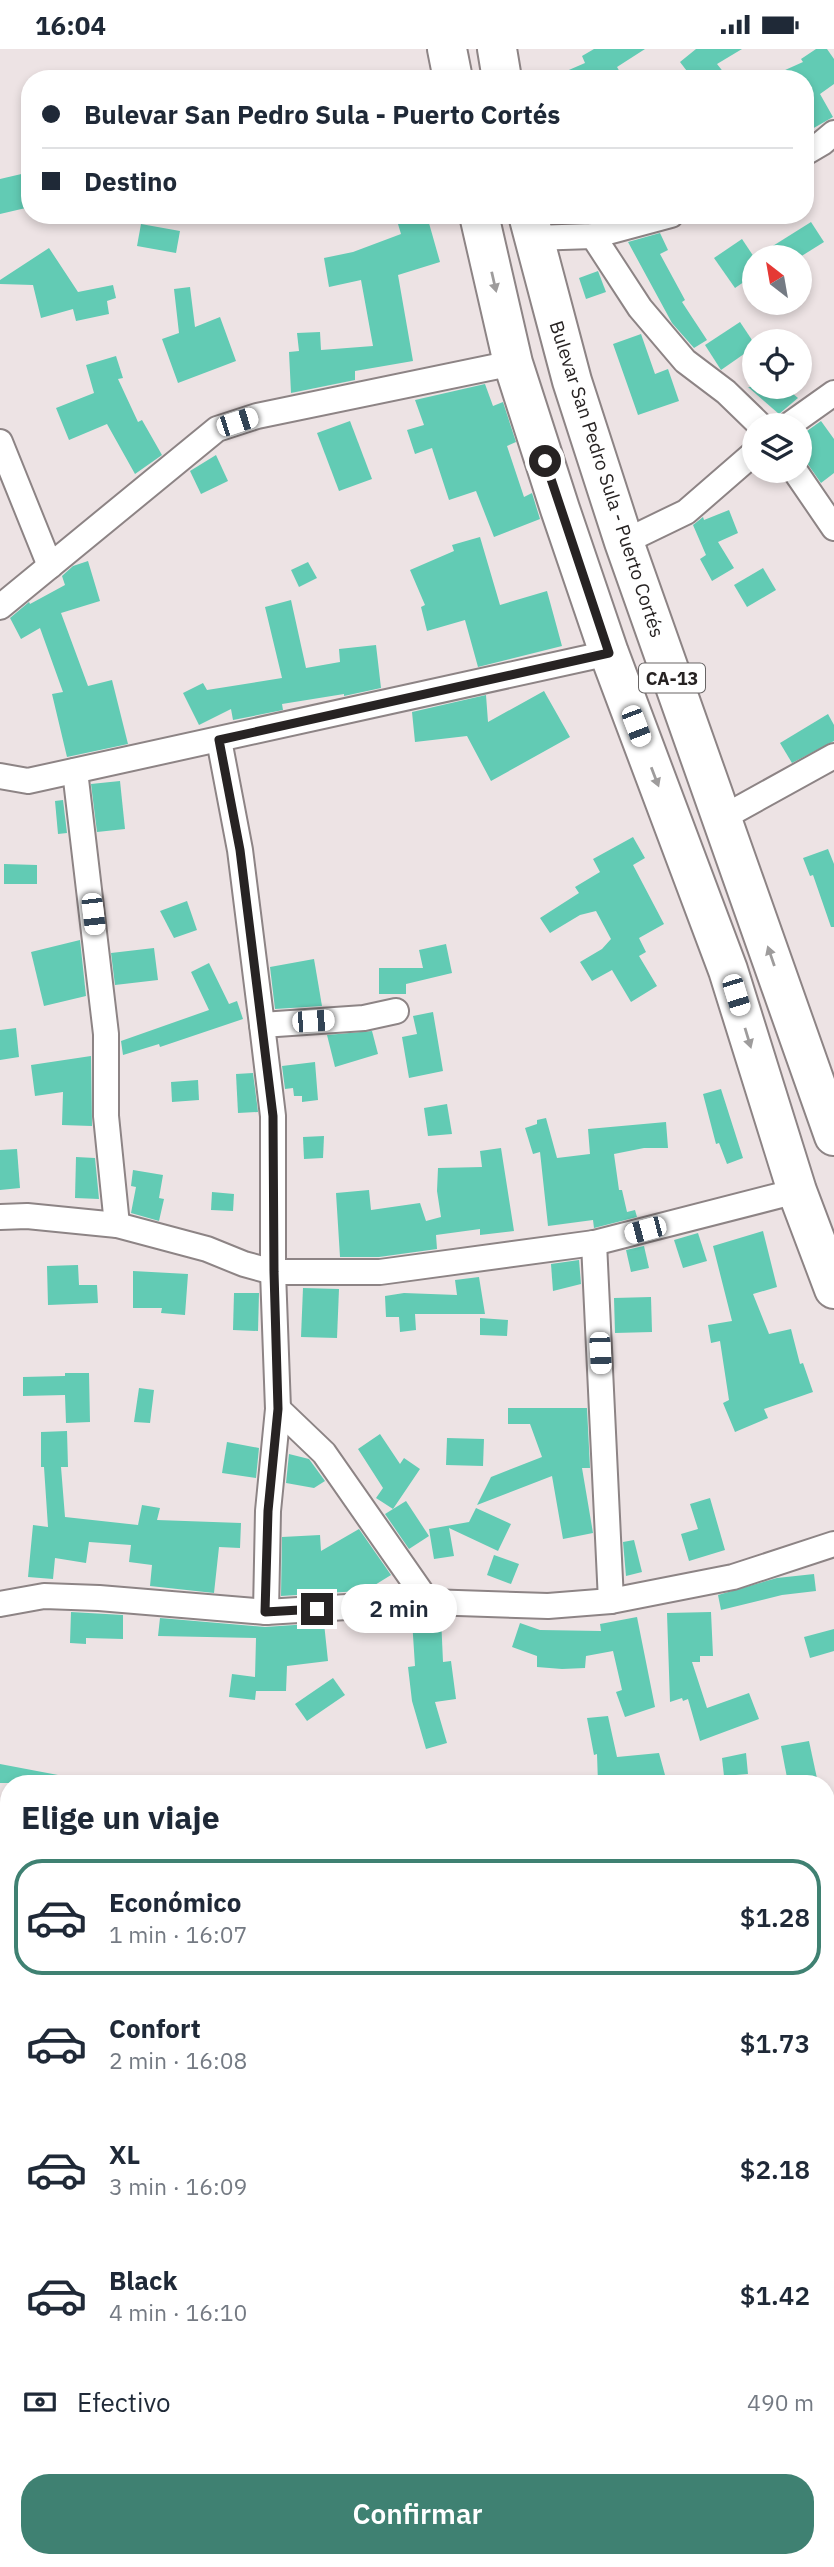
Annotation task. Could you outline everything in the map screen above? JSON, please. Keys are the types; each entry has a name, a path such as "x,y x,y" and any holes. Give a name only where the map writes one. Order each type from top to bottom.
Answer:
{"highway":[{"path":"447,49 451,70"},
{"path":"497,49 500,70"},
{"name":"CA-13","path":"481,224 513,363 609,653 728,970 797,1191 834,1289"},
{"name":"Bulevar San Pedro Sula - Puerto Cortés","path":"530,227 572,381 624,542 834,1136"}],"street":[{"path":"814,148 834,133"},
{"path":"530,227 593,236 641,224"},
{"path":"593,236 640,308 685,361 726,391 748,413"},
{"path":"0,607 217,429 257,416 513,363"},
{"path":"806,413 834,393"},
{"path":"0,442 50,566"},
{"path":"624,542 686,512 742,463"},
{"path":"803,483 834,528"},
{"path":"0,776 28,781 609,653"},
{"path":"219,740 240,850 273,1116 278,1409 268,1511 265,1612"},
{"path":"722,818 834,757"},
{"path":"75,771 106,1034 106,1116 117,1225"},
{"path":"262,1025 365,1018 396,1011"},
{"path":"0,1217 27,1216 117,1225 207,1248 244,1264 274,1272 380,1272 594,1243 797,1191"},
{"path":"594,1243 611,1601"},
{"path":"278,1409 324,1453 428,1602"},
{"path":"1,1600 44,1596 99,1598 265,1612 428,1602 548,1606 611,1601 733,1577 834,1544"}],"building":[{"path":"594,49 645,49 617,67 619,70 569,70 585,63 582,56"},
{"path":"696,49 742,49 717,64 722,70 686,70 680,62"},
{"path":"816,49 827,49 834,59 834,84 820,94 833,117 814,128 814,70 785,70 803,62 801,59"},
{"path":"21,174 21,209 0,214 0,179"},
{"path":"141,224 180,231 176,253 137,246"},
{"path":"398,224 429,224 440,262 398,275 413,361 355,371 355,380 291,393 289,352 299,351 297,333 320,332 321,350 373,346 361,280 329,287 324,258 353,252 401,234"},
{"path":"808,224 812,224 824,242 812,250 812,245 774,245"},
{"path":"660,233 668,250 660,254 685,300 682,302 707,340 694,348 672,323 628,242"},
{"path":"742,239 746,245 742,245 742,283 735,288 714,258"},
{"path":"49,248 78,292 113,285 116,298 107,301 109,314 76,321 73,309 41,318 33,285 0,284 0,280"},
{"path":"598,271 606,292 586,299 579,278"},
{"path":"190,287 195,327 220,317 236,361 178,383 162,339 179,333 174,289"},
{"path":"740,322 745,329 742,329 742,355 721,370 705,345"},
{"path":"641,334 655,374 668,369 679,401 638,415 613,344"},
{"path":"116,356 123,378 118,379 138,422 142,420 162,455 135,474 107,424 69,440 56,408 94,393 86,365"},
{"path":"485,384 493,406 503,402 516,442 507,446 524,497 532,493 540,519 494,537 476,491 449,500 432,448 415,454 407,430 424,425 415,400"},
{"path":"762,399 797,399 780,413"},
{"path":"350,421 372,479 339,491 317,433"},
{"path":"821,421 834,439 834,473 821,483 812,470 812,427"},
{"path":"216,455 228,481 201,494 190,471"},
{"path":"729,510 738,533 718,542 734,568 712,581 700,559 706,555 693,525 703,517 704,520"},
{"path":"480,537 500,605 547,591 562,646 478,667 465,620 427,631 421,607 425,605 410,570 454,551 452,545"},
{"path":"88,561 100,601 61,613 88,686 112,680 128,744 67,757 52,694 63,692 40,628 21,639 10,618 29,602 30,604 65,585 62,576 73,566"},
{"path":"308,562 317,578 299,587 291,570"},
{"path":"763,568 776,590 747,607 734,585"},
{"path":"291,600 306,668 340,662 339,649 376,645 381,688 282,704 283,710 233,720 231,709 199,725 183,693 203,683 207,690 282,678 265,607"},
{"path":"544,691 570,737 491,781 467,736 415,742 412,712 486,695 488,722"},
{"path":"828,714 834,725 834,741 792,763 780,743"},
{"path":"120,781 125,829 97,832 91,784"},
{"path":"63,800 67,833 58,834 55,801"},
{"path":"633,837 645,858 633,865 664,924 639,938 646,952 639,956 657,986 631,1002 612,970 592,981 580,962 602,949 611,939 596,911 580,915 550,933 540,918 579,893 575,887 600,872 593,859"},
{"path":"828,849 834,864 834,927 831,927 813,875 810,876 803,858"},
{"path":"4,864 37,865 37,884 4,884"},
{"path":"187,901 197,930 174,938 160,911"},
{"path":"80,940 86,996 44,1006 31,952"},
{"path":"446,944 452,973 406,984 406,994 379,994 379,968 423,968 419,950"},
{"path":"154,948 158,980 115,985 111,953"},
{"path":"314,959 322,1006 275,1009 270,967"},
{"path":"209,963 229,1004 237,1001 243,1019 160,1047 159,1044 123,1055 121,1041 209,1010 191,972"},
{"path":"433,1012 443,1071 409,1078 402,1037 417,1034 413,1016"},
{"path":"16,1028 19,1057 0,1060 0,1030"},
{"path":"372,1031 378,1054 335,1067 327,1035"},
{"path":"91,1056 92,1126 62,1125 63,1092 35,1096 31,1065"},
{"path":"315,1062 318,1100 302,1102 302,1096 294,1096 293,1088 285,1089 282,1066"},
{"path":"253,1073 258,1112 238,1113 236,1074"},
{"path":"198,1080 199,1100 172,1102 171,1082"},
{"path":"721,1089 743,1158 727,1164 719,1143 716,1144 703,1094"},
{"path":"447,1104 452,1134 428,1136 424,1108"},
{"path":"546,1118 557,1158 590,1154 588,1129 666,1122 668,1148 644,1148 614,1154 619,1190 622,1190 627,1212 635,1210 637,1217 594,1228 593,1220 548,1226 540,1152 533,1154 525,1128"},
{"path":"324,1136 323,1158 304,1159 303,1137"},
{"path":"501,1148 514,1231 480,1235 480,1229 436,1235 437,1249 379,1257 340,1257 336,1193 369,1190 371,1210 420,1203 426,1221 441,1217 437,1191 438,1168 482,1167 480,1151"},
{"path":"17,1149 20,1188 0,1190 0,1150"},
{"path":"76,1157 95,1158 99,1199 75,1198"},
{"path":"133,1170 163,1175 159,1198 164,1199 159,1221 131,1213 136,1187 131,1186"},
{"path":"212,1192 234,1194 233,1211 211,1210"},
{"path":"763,1231 777,1287 753,1294 769,1334 791,1329 800,1364 803,1363 813,1392 764,1409 768,1418 735,1432 723,1403 729,1400 720,1341 711,1343 708,1325 732,1321 713,1246"},
{"path":"698,1233 707,1261 683,1268 674,1240"},
{"path":"644,1246 649,1268 631,1272 626,1250"},
{"path":"579,1260 581,1284 553,1291 551,1264"},
{"path":"78,1265 79,1285 97,1285 98,1303 48,1305 47,1266"},
{"path":"133,1271 188,1274 185,1315 161,1313 162,1308 133,1308"},
{"path":"479,1277 485,1314 415,1314 416,1330 400,1332 399,1317 386,1317 385,1296 404,1293 457,1295 455,1280"},
{"path":"303,1288 339,1289 337,1338 301,1337"},
{"path":"234,1293 259,1293 258,1331 233,1330"},
{"path":"651,1297 652,1332 615,1333 614,1298"},
{"path":"480,1318 508,1320 507,1336 480,1335"},
{"path":"65,1373 89,1373 90,1422 66,1423 65,1395 23,1396 23,1377 65,1376"},
{"path":"139,1388 154,1390 150,1423 134,1422"},
{"path":"508,1408 587,1408 590,1468 582,1468 593,1533 563,1539 552,1476 477,1505 491,1477 542,1457 530,1424 508,1424"},
{"path":"67,1431 68,1467 61,1467 65,1517 138,1525 142,1505 160,1508 157,1520 241,1523 240,1548 219,1547 214,1593 150,1586 152,1565 129,1562 131,1545 89,1542 86,1563 55,1558 53,1579 28,1577 33,1525 48,1527 44,1467 41,1467 41,1432"},
{"path":"380,1434 400,1464 404,1458 420,1469 393,1509 376,1498 383,1488 358,1449"},
{"path":"447,1438 484,1439 483,1466 446,1465"},
{"path":"227,1442 259,1448 256,1478 222,1473"},
{"path":"289,1454 309,1459 325,1481 314,1488 286,1483"},
{"path":"710,1498 725,1550 689,1561 681,1534 698,1529 690,1504"},
{"path":"406,1501 429,1536 409,1549 385,1514"},
{"path":"476,1508 511,1524 498,1551 449,1528 454,1556 434,1559 429,1529 469,1522"},
{"path":"359,1529 391,1575 370,1588 359,1591 281,1596 282,1537 320,1535 321,1551"},
{"path":"634,1540 642,1572 626,1576 623,1542"},
{"path":"494,1555 519,1564 511,1584 487,1575"},
{"path":"814,1574 816,1591 782,1595 721,1610 718,1595 777,1578"},
{"path":"71,1612 123,1615 123,1639 86,1638 86,1644 70,1643"},
{"path":"711,1612 713,1656 700,1656 700,1662 692,1662 707,1708 749,1693 759,1719 700,1741 688,1699 670,1702 667,1613"},
{"path":"419,1617 441,1617 443,1662 451,1661 456,1699 435,1702 447,1743 426,1749 412,1701 408,1667 415,1666 412,1620 419,1620"},
{"path":"637,1617 655,1707 625,1717 616,1692 622,1690 613,1651 586,1656 585,1668 562,1669 537,1667 537,1656 512,1647 520,1623 540,1630 601,1631 600,1624"},
{"path":"160,1618 265,1627 324,1623 328,1661 287,1666 286,1691 256,1691 255,1700 229,1697 232,1674 255,1677 256,1638 158,1636"},
{"path":"834,1629 834,1651 810,1658 804,1637"},
{"path":"333,1678 345,1695 307,1721 295,1704"},
{"path":"608,1716 617,1757 659,1753 665,1775 598,1775 597,1754 594,1755 587,1718"},
{"path":"809,1741 816,1775 786,1775 781,1746"},
{"path":"746,1753 748,1774 724,1775 722,1758"},
{"path":"0,1764 58,1775 0,1775"}],"route":[{"path":"317,1609 265,1612 268,1511 278,1409 273,1116 240,850 219,740 609,653 545,461"}]}
